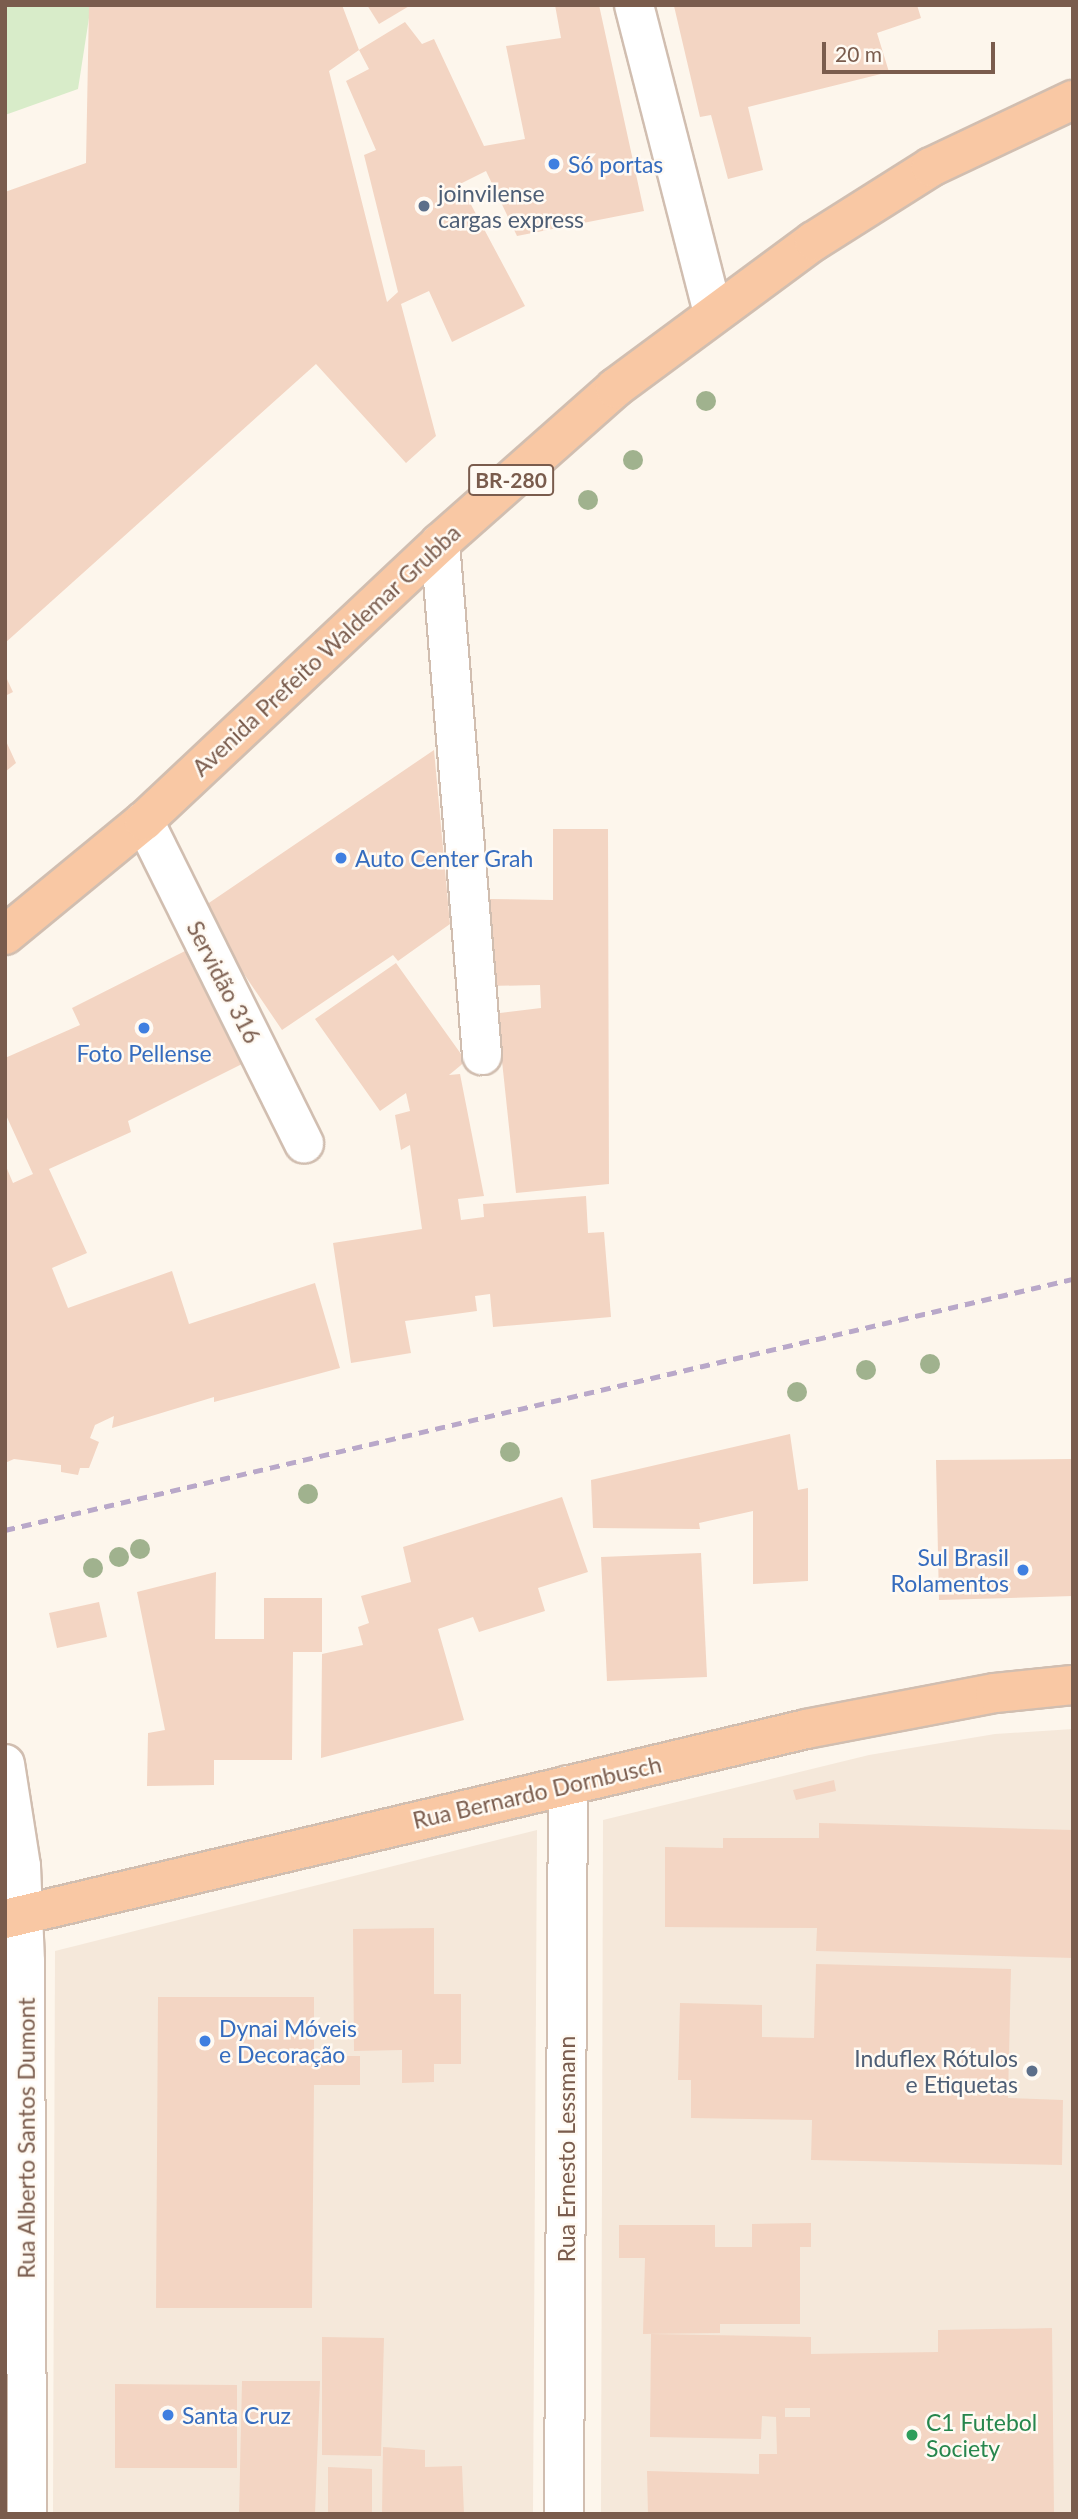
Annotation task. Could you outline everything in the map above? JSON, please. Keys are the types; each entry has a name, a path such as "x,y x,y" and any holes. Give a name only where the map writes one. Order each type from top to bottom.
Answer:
{"highway":[{"name":"Avenida Prefeito Waldemar Grubba","path":"5,935 144,821 440,543 615,388 713,312 932,167 1073,100"},
{"name":"Rua Bernardo Dornbusch","path":"14,1917 895,1710 1073,1685"}],"street":[{"path":"634,5 713,312"},
{"path":"440,543 482,1055"},
{"name":"Servidão 316","path":"144,821 304,1143"},
{"name":"Rua Alberto Santos Dumont","path":"5,1764 21,1866 14,1917 27,2514"},
{"name":"Rua Ernesto Lessmann","path":"564,2514 568,1785"}],"shaded area":[{"path":"1073,1729 1073,2514 601,2514 603,1820 869,1755 995,1734"},
{"path":"537,1830 533,2514 53,2514 55,1951"}],"green space":[{"path":"5,5 91,5 78,89 5,115"}],"building":[{"path":"89,5 342,5 359,50 405,22 422,44 434,39 484,146 525,139 506,46 561,38 555,5 599,5 644,211 517,236 486,171 460,184 525,306 452,342 429,291 401,304 436,436 406,463 316,364 5,643 5,192 86,163","holes":["359,50 369,69 346,81 376,150 364,155 398,292 387,302 329,71"]},
{"path":"367,5 411,5 379,24"},
{"path":"917,5 921,18 877,33 889,72 748,107 763,170 728,179 711,115 700,117 674,6"},
{"path":"5,675 13,692 5,696"},
{"path":"5,739 16,763 5,772"},
{"path":"434,750 450,924 398,961 393,955 282,1030 200,909"},
{"path":"553,829 608,829 609,1184 516,1193 502,1061 488,1061 484,1015 541,1008 540,985 489,986 489,899 553,900"},
{"path":"189,949 246,1062 128,1121 131,1132 49,1169 87,1253 52,1268 68,1308 172,1271 189,1324 315,1283 340,1368 214,1402 214,1397 112,1428 114,1416 95,1425 90,1438 99,1442 89,1468 80,1468 78,1475 61,1472 61,1465 14,1459 5,1463 5,1164 13,1183 33,1174 5,1113 5,1058 80,1025 72,1008"},
{"path":"396,963 466,1061 449,1075 460,1074 484,1196 458,1199 461,1220 484,1217 483,1204 586,1196 588,1233 604,1232 611,1317 493,1327 490,1294 475,1296 477,1311 405,1321 411,1353 351,1363 333,1243 422,1229 410,1145 401,1150 395,1115 410,1111 406,1093 380,1111 315,1019"},
{"path":"790,1434 798,1490 808,1488 808,1581 753,1584 753,1511 699,1523 700,1529 593,1528 591,1480"},
{"path":"1073,1459 1073,1596 939,1600 936,1460"},
{"path":"562,1497 588,1572 538,1588 545,1611 479,1632 473,1617 438,1629 464,1720 321,1758 322,1654 363,1645 358,1627 369,1623 361,1596 411,1582 403,1547"},
{"path":"701,1553 707,1677 607,1681 601,1557"},
{"path":"216,1572 215,1639 264,1639 264,1598 322,1598 322,1652 293,1652 292,1760 214,1760 214,1785 147,1786 148,1733 165,1730 137,1592"},
{"path":"99,1602 107,1637 57,1648 49,1613"},
{"path":"834,1780 836,1791 796,1800 793,1790"},
{"path":"819,1823 1073,1830 1073,1958 816,1951 817,1928 665,1927 665,1847 723,1848 723,1838 819,1838"},
{"path":"434,1928 434,1994 461,1994 461,2064 434,2064 434,2082 402,2083 402,2050 354,2051 353,1929"},
{"path":"816,1964 1011,1969 1008,2098 1063,2100 1062,2165 811,2160 812,2120 691,2118 691,2080 678,2080 680,2003 762,2005 762,2037 814,2038"},
{"path":"158,1997 314,1997 314,2056 360,2056 360,2085 314,2085 312,2308 156,2308"},
{"path":"811,2223 811,2247 800,2247 800,2324 720,2324 720,2333 643,2334 645,2258 619,2258 619,2225 715,2225 715,2247 752,2247 752,2224"},
{"path":"1052,2328 1054,2514 648,2514 647,2471 759,2474 759,2454 777,2454 776,2417 762,2416 761,2439 650,2437 651,2334 811,2337 811,2354 938,2352 938,2330","holes":["785,2408 810,2408 810,2417 785,2417"]},
{"path":"322,2337 384,2338 381,2456 322,2455"},
{"path":"242,2381 320,2381 315,2514 239,2514"},
{"path":"115,2384 237,2385 237,2468 115,2468"},
{"path":"383,2447 425,2450 425,2467 462,2466 464,2514 382,2514"},
{"path":"328,2467 372,2469 372,2514 328,2514"}],"railway":[{"path":"5,1530 1073,1279"}],"place":[{"name":"Só portas","path":"554,164"},
{"name":"joinvilense cargas express","path":"424,206"},
{"name":"Auto Center Grah","path":"341,858"},
{"name":"Foto Pellense","path":"144,1028"},
{"name":"Sul Brasil Rolamentos","path":"1023,1570"},
{"name":"Dynai Móveis e Decoração","path":"205,2041"},
{"name":"Induflex Rótulos e Etiquetas","path":"1032,2071"},
{"name":"Santa Cruz","path":"168,2415"},
{"name":"C1 Futebol Society","path":"912,2435"}]}
